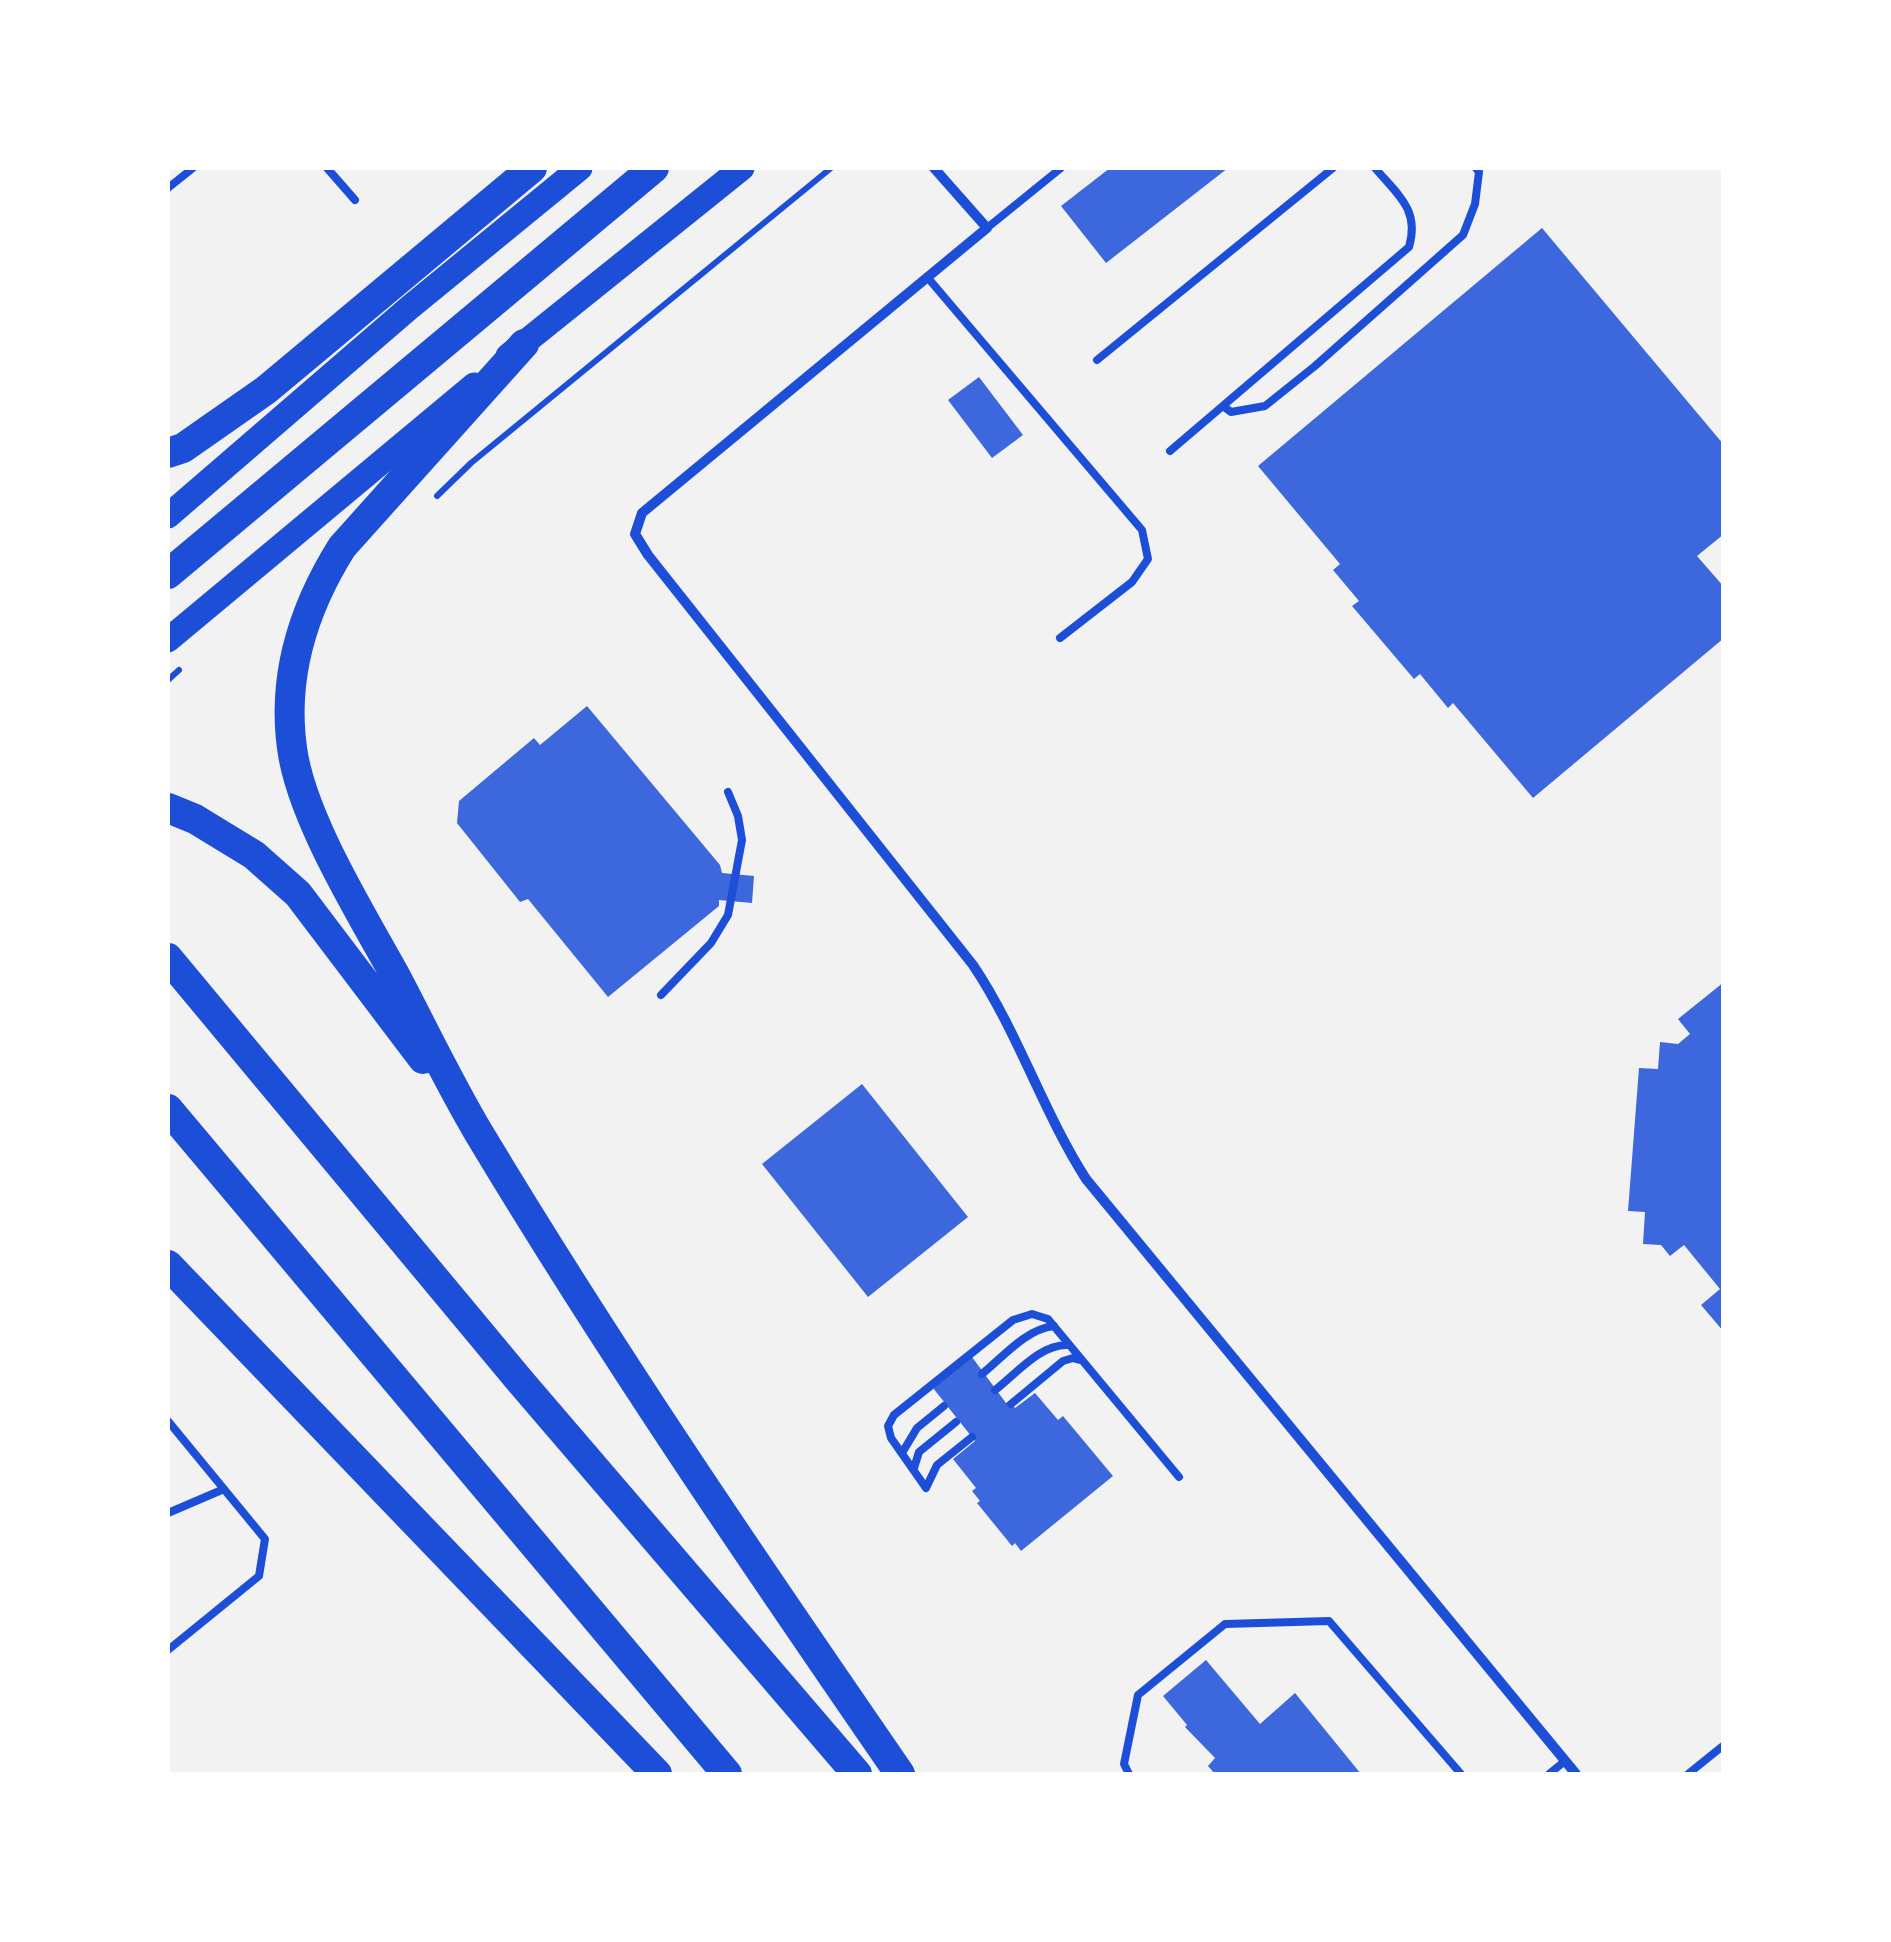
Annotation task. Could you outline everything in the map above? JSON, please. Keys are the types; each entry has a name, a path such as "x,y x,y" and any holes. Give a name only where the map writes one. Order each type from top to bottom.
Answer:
{"highway":[{"path":"168,452 184,448 266,390 532,168"},
{"path":"168,574 654,168"},
{"path":"524,344 342,548 318,585 292,666 289,699 292,750 303,794 344,881 479,1133 738,1539 900,1774"},
{"path":"168,808 254,856 298,894 479,1133"},
{"path":"168,958 507,1366 857,1774"},
{"path":"168,1109 727,1774"},
{"path":"168,1265 657,1774"}],"main road":[{"path":"168,516 409,308 580,168"},
{"path":"168,640 742,168"}],"street":[{"path":"934,168 987,228 642,514 635,534 973,964 995,998 1056,1128 1086,1179 1576,1774"}],"lane":[{"path":"168,188 193,168"},
{"path":"327,168 355,200"},
{"path":"987,228 1060,168"},
{"path":"1096,360 1333,168"},
{"path":"1170,450 1409,247 1415,227 1408,206 1376,168"},
{"path":"1223,406 1231,412 1265,406 1316,366 1463,235 1475,204 1479,172 1476,168"},
{"path":"928,278 1142,530 1148,559 1132,582 1060,638"},
{"path":"661,995 712,943 728,915 742,840 728,792"},
{"path":"972,1436 938,1465 926,1488 891,1438 888,1426 894,1415 1013,1320 1041,1316 1054,1326 1180,1477"},
{"path":"982,1374 1030,1334 1054,1326"},
{"path":"995,1390 1046,1349 1057,1344 1069,1345"},
{"path":"1011,1404 1063,1361 1081,1360"},
{"path":"902,1453 917,1428 944,1406"},
{"path":"168,1420 264,1539 259,1576 168,1650"},
{"path":"913,1469 919,1452 956,1422"},
{"path":"168,1512 224,1489"},
{"path":"1130,1774 1124,1764 1138,1695 1225,1624 1330,1621 1461,1774"},
{"path":"1688,1774 1724,1745"},
{"path":"1549,1774 1565,1762"}],"path":[{"path":"430,503 470,463 831,168"}],"building":[{"path":"1110,168 1228,168 1106,263 1061,206"},
{"path":"1542,228 1724,445 1724,534 1697,556 1724,587 1724,638 1533,798 1453,703 1448,708 1420,674 1414,679 1352,606 1359,601 1333,570 1340,564 1258,466"},
{"path":"979,377 1023,435 992,458 948,400"},
{"path":"587,706 720,865 722,873 754,876 752,903 719,900 719,906 608,997 528,899 520,902 457,823 459,801 534,738 540,745"},
{"path":"1724,982 1724,1332 1701,1305 1720,1289 1684,1245 1670,1256 1661,1245 1643,1244 1645,1212 1628,1211 1639,1068 1658,1069 1660,1042 1678,1044 1690,1034 1678,1019"},
{"path":"862,1084 968,1217 868,1297 762,1164"},
{"path":"972,1357 1006,1403 1009,1401 1015,1408 1035,1393 1058,1420 1063,1416 1113,1476 1021,1551 1015,1543 1012,1546 977,1503 980,1501 972,1491 976,1488 953,1459 975,1441 933,1388"},
{"path":"1206,1660 1260,1724 1295,1693 1361,1774 1215,1774 1208,1766 1215,1758 1185,1727 1163,1696"}]}
